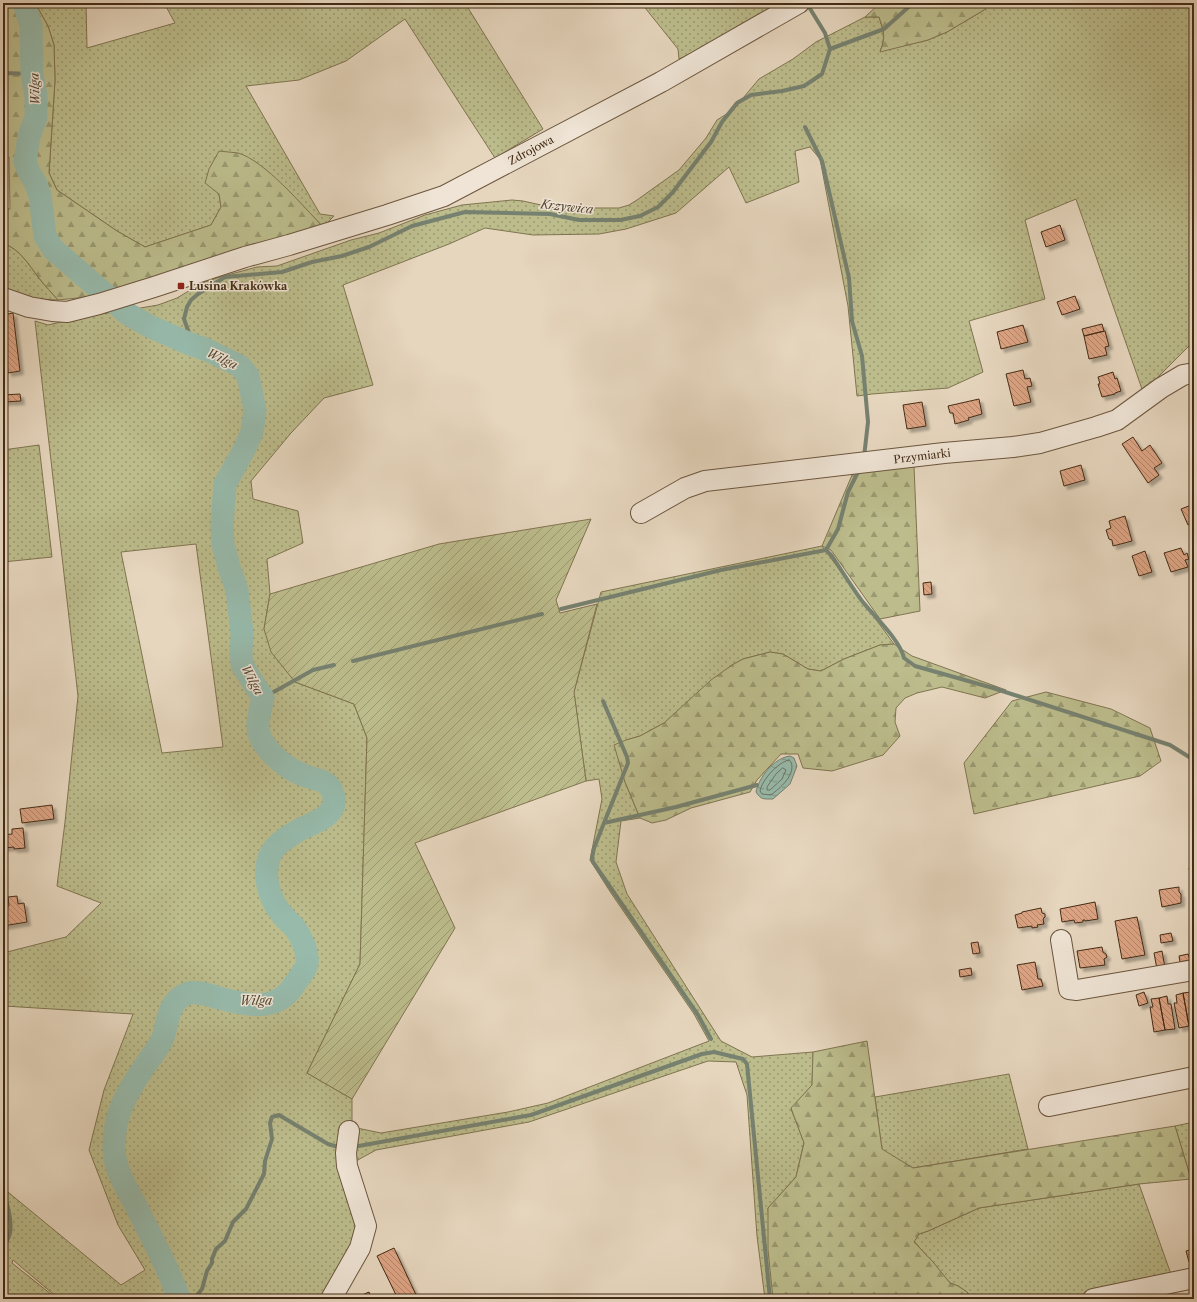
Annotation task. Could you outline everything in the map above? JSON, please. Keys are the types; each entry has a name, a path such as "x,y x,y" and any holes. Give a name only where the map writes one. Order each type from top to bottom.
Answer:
{"street":[{"name":"Zdrojowa","path":"3,298 29,307 66,312 99,304 245,257 387,215 444,196 661,82 799,3"},
{"name":"Przymiarki","path":"641,513 685,488 705,481 1040,443 1116,420 1162,388 1184,375 1194,373"},
{"path":"1061,940 1069,989 1076,990 1194,970"},
{"path":"1049,1106 1147,1085 1194,1077"},
{"path":"331,1299 360,1248 366,1226 347,1166 347,1144"},
{"path":"1093,1299 1194,1278"}],"green space":[{"path":"3,3 35,3 48,26 54,45 55,80 49,173 57,190 117,231 145,247 211,225 221,207 219,194 205,183 209,169 219,151 238,153 248,157 271,174 323,227 107,295 58,300 19,253 15,249 3,243 3,209 10,209 9,157 3,157"},
{"path":"35,3 86,3 87,48 175,23 164,3 465,3 543,129 495,158 405,19 346,61 299,80 246,86 320,214 334,216 323,227 288,190 219,194 221,207 211,225 145,247 117,231 57,190 49,173 55,80 54,45 48,26"},
{"path":"644,3 782,3 700,50 679,59 678,49 646,9"},
{"path":"880,3 991,3 984,10 947,32 928,40 880,52 884,34 879,17 865,17"},
{"path":"991,3 1194,3 1194,341 1143,392 1076,199 1025,220 1045,299 969,321 983,372 948,388 857,396 848,306 820,159 810,147 795,151 799,182 746,203 729,167 676,213 626,229 599,234 533,235 485,228 449,244 343,285 373,385 324,398 291,433 251,481 253,499 298,511 303,543 267,559 270,594 264,629 295,682 354,704 367,738 360,964 307,1073 352,1099 352,1127 381,1133 508,1112 548,1103 709,1041 694,1014 590,860 602,799 599,779 586,781 574,692 601,592 822,546 894,644 880,645 844,659 821,671 808,669 783,654 770,652 743,659 732,665 664,723 640,736 626,740 625,782 640,818 621,821 616,862 627,894 721,1041 752,1057 813,1052 812,1085 791,1109 804,1142 796,1177 768,1208 774,1299 765,1299 757,1236 747,1095 736,1062 708,1061 529,1122 376,1150 356,1161 356,1237 322,1299 59,1299 13,1260 12,1263 57,1299 3,1299 3,1188 121,1285 145,1270 118,1225 89,1150 104,1090 133,1014 4,1006 3,953 66,937 101,903 57,886 78,696 35,321 48,325 86,316 158,305 177,298 202,283 220,277 257,267 277,266 351,240 379,233 425,215 462,205 512,200 569,210 588,208 619,208 629,205 679,170 706,138 717,120 733,110 759,79 793,59 816,42 865,17 879,17 883,30 883,42 880,51 928,40 947,32 984,10","holes":["196,544 223,747 162,753 121,552"]},
{"path":"3,243 15,249 19,253 58,300 37,299 3,288"},
{"path":"39,445 52,557 3,562 3,450"},
{"path":"914,466 920,611 880,619 831,550 822,546 855,468"},
{"path":"591,519 556,600 560,613 597,604 574,692 586,781 415,843 455,928 352,1099 307,1073 360,964 367,738 354,704 295,682 271,652 264,629 270,594 439,544"},
{"path":"894,644 912,656 1006,690 985,698 942,687 917,693 905,698 896,708 895,722 900,736 883,755 832,771 803,768 798,754 781,754 757,780 750,792 691,808 666,820 652,823 640,818 625,782 614,745 640,736 664,723 711,680 743,659 770,652 783,654 808,669 821,671 844,659 880,645"},
{"path":"1046,692 1111,709 1150,728 1161,761 1140,776 974,814 964,763 1012,701"},
{"path":"867,1041 882,1149 913,1168 1175,1126 1191,1179 1139,1184 979,1208 919,1234 914,1242 950,1283 967,1292 971,1299 773,1299 768,1250 768,1208 796,1177 804,1143 791,1108 812,1085 813,1052"},
{"path":"1009,1074 1028,1149 913,1168 882,1150 875,1097"},
{"path":"1194,1122 1194,1179 1191,1179 1175,1126"},
{"path":"1139,1184 1172,1277 1079,1297 1080,1299 971,1299 967,1292 950,1283 914,1241 919,1234 979,1208"}],"water":[{"path":"790,756 794,758 797,766 790,784 773,799 761,798 756,792 760,780 768,769 778,760"}],"building":[{"path":"1060,225 1065,240 1046,247 1041,232"},
{"path":"1075,296 1080,309 1062,315 1057,302"},
{"path":"13,313 20,371 8,373 3,315"},
{"path":"1102,324 1104,331 1084,336 1082,329"},
{"path":"1023,325 1028,342 1001,349 997,332"},
{"path":"1105,331 1109,346 1105,347 1107,355 1089,359 1084,336"},
{"path":"1023,370 1025,379 1030,378 1032,386 1027,387 1031,402 1014,406 1006,374"},
{"path":"1113,372 1115,379 1117,378 1121,391 1102,397 1098,384 1100,384 1098,377"},
{"path":"20,394 21,401 3,402 3,395"},
{"path":"979,399 982,414 955,424 953,413 950,413 948,406"},
{"path":"922,402 926,426 907,429 903,405"},
{"path":"1133,437 1142,451 1150,445 1162,463 1154,468 1159,475 1148,483 1122,444"},
{"path":"1081,465 1085,480 1064,486 1060,471"},
{"path":"1194,504 1194,522 1188,525 1181,509"},
{"path":"1125,516 1132,541 1113,546 1112,540 1109,539 1106,530 1111,528 1109,521"},
{"path":"1181,548 1184,555 1187,553 1189,559 1185,560 1188,567 1171,572 1164,553"},
{"path":"1145,551 1152,572 1139,576 1132,556"},
{"path":"931,582 932,594 924,595 923,583"},
{"path":"52,805 54,819 22,823 20,809"},
{"path":"23,828 25,848 3,848 3,835 12,834 12,829"},
{"path":"1189,868 1194,868 1194,878 1191,878"},
{"path":"1179,887 1181,903 1162,907 1159,890"},
{"path":"17,896 18,904 24,903 27,922 3,926 3,907 9,906 8,897"},
{"path":"1095,902 1098,919 1083,920 1083,922 1075,923 1074,920 1062,922 1060,909"},
{"path":"1041,908 1042,913 1045,914 1043,919 1044,924 1037,925 1038,927 1032,928 1032,926 1018,928 1015,915"},
{"path":"1137,917 1145,955 1122,959 1115,921"},
{"path":"1171,933 1173,941 1161,943 1160,935"},
{"path":"978,942 980,953 973,954 971,943"},
{"path":"1102,947 1103,952 1107,957 1104,959 1105,965 1080,968 1077,951"},
{"path":"1162,951 1165,968 1157,969 1154,953"},
{"path":"1188,954 1190,960 1180,962 1179,956"},
{"path":"1035,962 1038,979 1041,979 1043,986 1022,990 1017,965"},
{"path":"971,968 972,975 960,977 959,970"},
{"path":"1144,992 1148,1003 1139,1006 1136,995"},
{"path":"1191,992 1192,1000 1194,1000 1194,1025 1189,1026 1183,993"},
{"path":"1183,993 1189,1026 1179,1028 1174,1003 1177,1003 1176,995"},
{"path":"1167,996 1168,1004 1171,1004 1175,1029 1165,1030 1159,998"},
{"path":"1159,998 1165,1030 1154,1032 1150,1007 1153,1007 1151,999"},
{"path":"394,1248 418,1299 398,1299 377,1256"},
{"path":"1194,1249 1194,1261 1189,1262 1186,1251"},
{"path":"369,1292 372,1299 353,1299"}],"waterway":[{"name":"Wilga","path":"24,3 31,26 32,74 36,96 36,117 29,136 25,162 40,196 45,236 53,249 128,314 149,326 205,349 240,366 248,376 255,410 252,432 225,484 222,526 223,544 237,590 242,633 242,665 263,698 258,726 262,741 273,755 294,771 323,781 327,784 332,791 334,800 333,807 325,817 299,830 277,845 271,853 267,865 268,887 273,901 295,928 300,936 305,950 307,964 302,974 287,994 279,1000 260,1005 239,1003 198,993 186,994 180,998 171,1008 162,1040 129,1091 121,1107 115,1129 114,1144 118,1170 164,1263 179,1299"},
{"name":"Krzywica","path":"830,49 884,29 913,3"},
{"path":"809,7 825,33 830,49"},
{"name":"Krzywica","path":"190,344 190,336 184,319 187,307 191,300 198,294 225,277 282,272 312,262 342,256 369,247 412,226 465,212 550,214 579,220 620,220 640,216 658,207 673,192 711,142 722,122 737,103 751,95 782,91 804,86 822,74 830,49"},
{"path":"3,73 32,74"},
{"path":"805,127 822,161 849,278 852,321 862,356 868,422 864,457"},
{"path":"561,609 721,570 826,550 838,529 848,492 859,470"},
{"path":"826,550 832,556 862,601 892,636 902,651 904,658 915,666 993,688 1170,745 1194,760"},
{"path":"353,661 542,614"},
{"path":"263,698 313,670 334,665"},
{"path":"603,701 627,757 628,763 594,848 592,858 593,862 698,1015 711,1039"},
{"path":"604,823 676,807 757,785"},
{"path":"353,1147 531,1115 702,1054 714,1052 743,1059 747,1064 770,1299"},
{"path":"194,1299 202,1289 207,1271 212,1263 216,1249 225,1241 233,1222 246,1209 264,1174 265,1161 272,1139 270,1123 272,1117 279,1115 328,1144 342,1148"},
{"path":"3,1194 9,1213 10,1224 9,1235 3,1249"}],"place":[{"name":"Lusina Krakówka","path":"181,286"}]}
